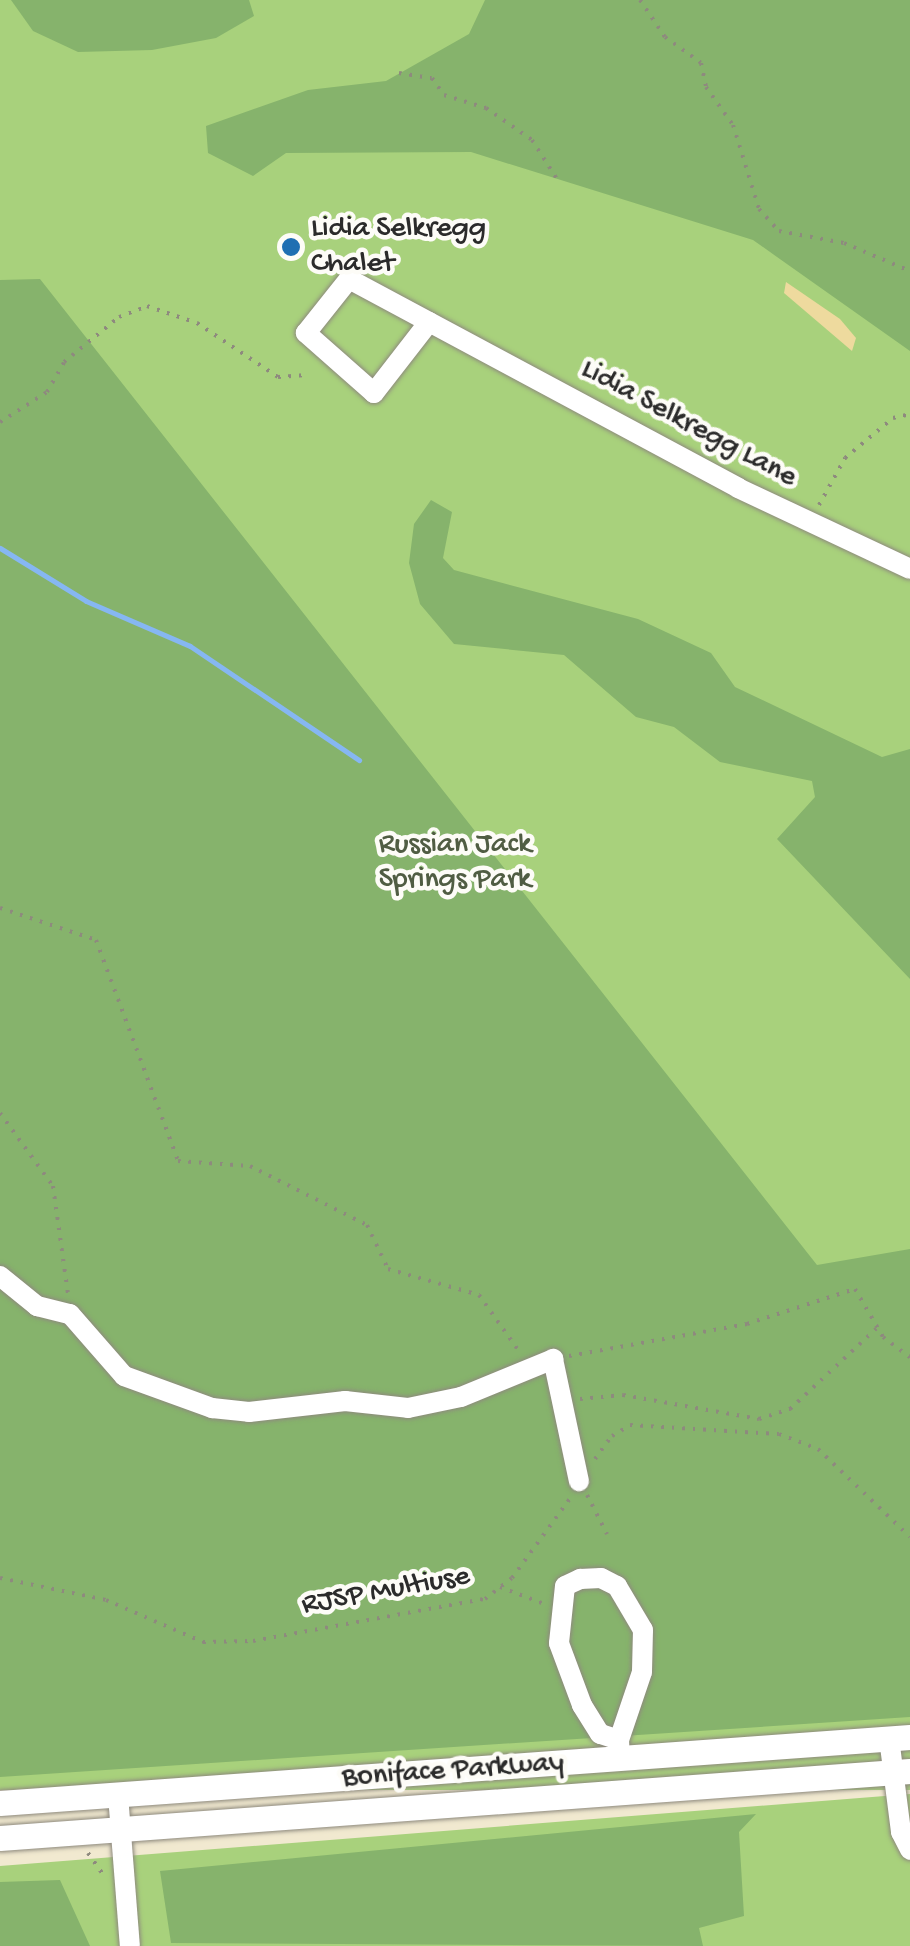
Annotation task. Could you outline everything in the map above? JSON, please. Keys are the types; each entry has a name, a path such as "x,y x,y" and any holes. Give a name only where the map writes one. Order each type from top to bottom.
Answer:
{"main road":[{"name":"Boniface Parkway","path":"0,1803 620,1749 900,1738"},
{"name":"Boniface Parkway","path":"0,1838 900,1772"}],"street":[{"name":"Lidia Selkregg Lane","path":"435,325 374,393 306,333 349,279 435,325 738,488 910,568"},
{"path":"0,1276 37,1306 70,1314 124,1376 231,1410 319,1408 345,1400 408,1408 461,1396 553,1360 578,1482"},
{"path":"601,1578 617,1586 644,1630 642,1672 620,1749 600,1734 582,1705 559,1642 559,1609 565,1586 601,1578"},
{"path":"900,1738 900,1772 910,1850"},
{"path":"118,1795 130,1946"}],"path":[{"path":"640,0 665,37 701,62 706,87 733,124 759,209 779,231 844,243 910,271"},
{"path":"399,73 432,78 444,95 501,119 532,140 557,179"},
{"path":"0,422 47,392 64,362 120,317 147,306 197,323 278,377 307,374"},
{"path":"818,505 846,458 893,418 910,414"},
{"path":"0,908 96,940 178,1160 250,1166 367,1225 388,1269 479,1295 531,1368"},
{"path":"0,1113 54,1186 70,1314"},
{"path":"553,1360 747,1324 856,1289 877,1328 910,1357"},
{"path":"560,1398 623,1395 758,1419 790,1409 877,1328"},
{"name":"RJSP Multiuse","path":"0,1578 106,1600 202,1642 253,1641 328,1623 442,1612 485,1599 500,1587 557,1523 578,1482 612,1436 630,1425 779,1434 818,1448 910,1537"},
{"path":"578,1482 598,1507 608,1534"},
{"path":"500,1587 559,1609"}],"green space":[{"name":"Russian Jack Springs Park","path":"0,0 910,0 910,1790 0,1790"},
{"path":"11,0 249,0 254,16 216,38 152,50 78,52 33,31"},
{"path":"485,0 910,0 910,351 753,240 471,152 286,153 253,176 208,153 206,126 308,90 386,81 469,34"},
{"path":"40,279 817,1265 910,1249 910,1717 0,1777 0,280"},
{"path":"431,500 452,512 443,558 454,570 638,619 711,653 735,687 882,757 910,749 910,979 777,839 815,797 812,781 720,762 674,727 636,717 564,655 454,644 420,604 409,563 414,524"},
{"path":"910,1794 910,1946 0,1946 0,1866"},
{"path":"756,1814 739,1832 744,1916 699,1928 703,1946 171,1943 160,1871"},
{"path":"60,1880 90,1946 0,1946 0,1882"}],"sand":[{"path":"786,282 840,319 856,338 852,351 784,293"}],"waterway":[{"path":"0,548 86,601 190,646 359,760"}],"place":[{"name":"Lidia Selkregg Chalet","path":"291,247"}]}
